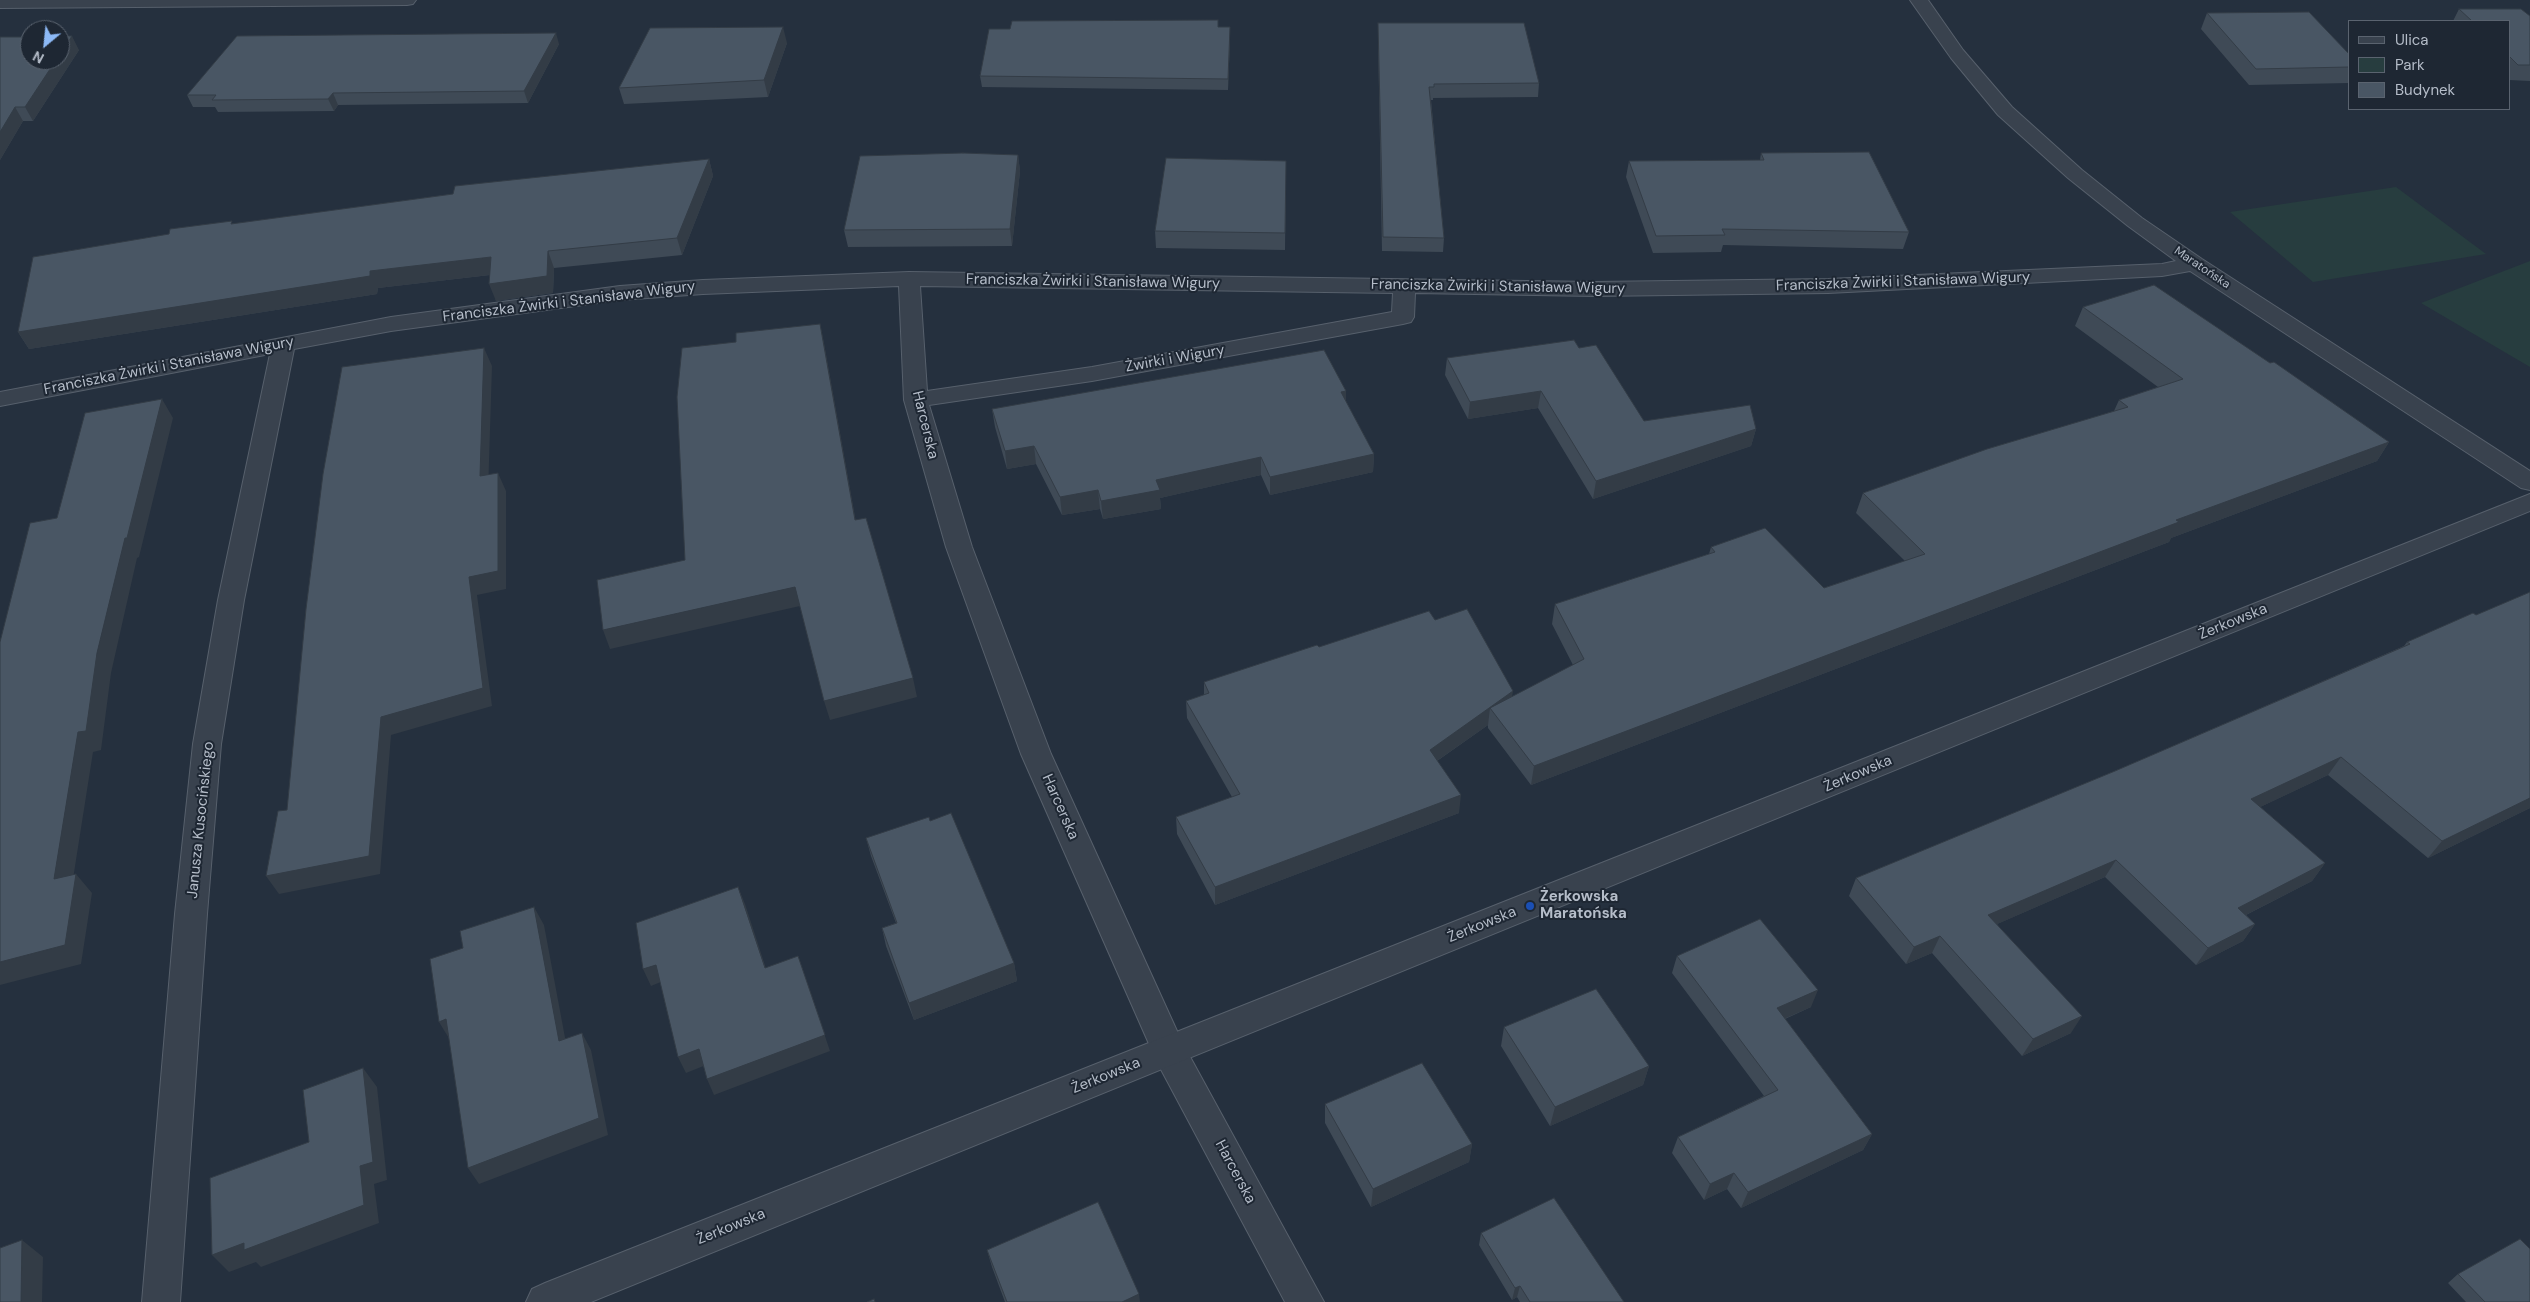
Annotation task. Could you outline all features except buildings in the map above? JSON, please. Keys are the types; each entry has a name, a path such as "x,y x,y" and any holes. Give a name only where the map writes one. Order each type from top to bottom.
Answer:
{"street":[{"path":"1,4 407,0"},
{"name":"Maratońska","path":"1919,0 1974,75 2005,111 2075,174 2135,222 2194,264 2530,482"},
{"name":"Franciszka Żwirki i Stanisława Wigury","path":"0,399 391,324 620,294 703,287 909,279 1595,289 1828,286 2162,270 2194,264"},
{"name":"Harcerska","path":"909,279 916,400 959,547 1036,754 1169,1051 1305,1302"},
{"name":"Żwirki i Wigury","path":"916,400 1092,374 1403,317 1404,286"},
{"name":"Janusza Kusocińskiego","path":"161,1302 191,914 208,744 231,600 284,344"},
{"name":"Żerkowska","path":"546,1302 2530,502"}],"green space":[{"path":"2396,187 2486,254 2313,282 2230,212"},
{"path":"2530,261 2530,367 2421,303"}],"place":[{"name":"Żerkowska Maratońska","path":"1530,906"}]}
